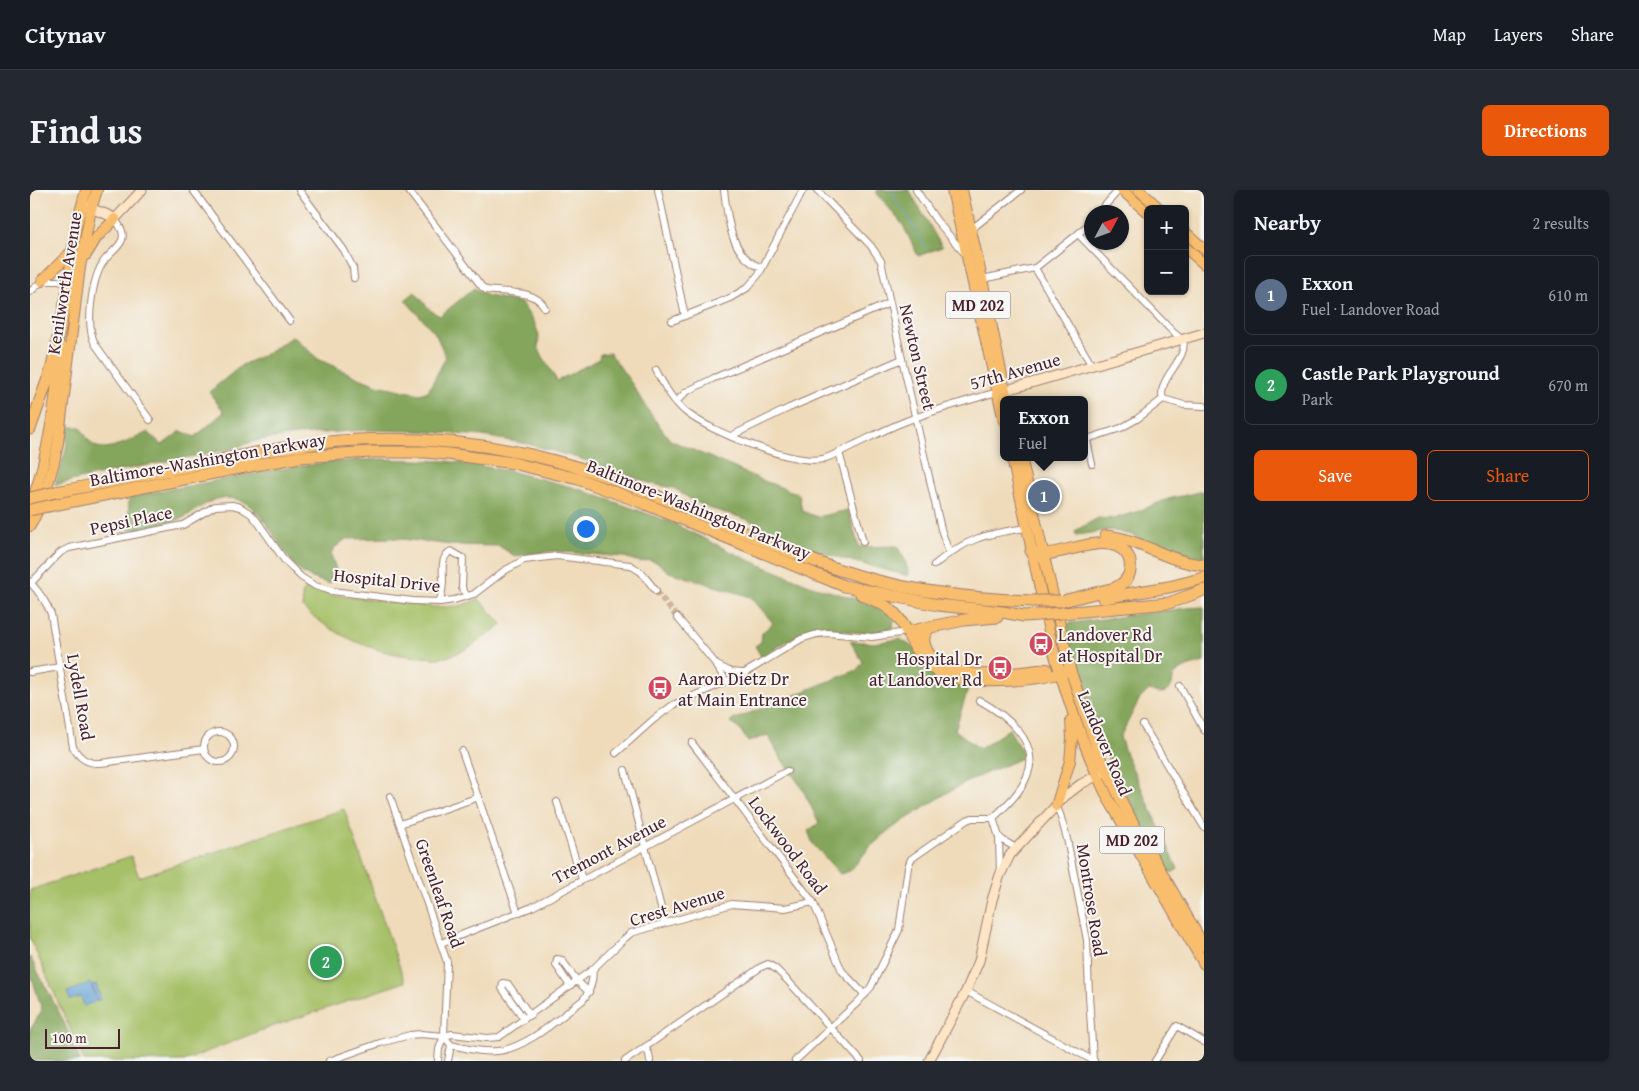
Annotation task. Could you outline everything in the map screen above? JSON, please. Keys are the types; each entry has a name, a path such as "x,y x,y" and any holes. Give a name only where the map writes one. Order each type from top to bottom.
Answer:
{"highway":[{"path":"30,429 52,366 66,299"},
{"name":"Baltimore-Washington Parkway","path":"30,498 278,449 316,444 376,440 452,442 516,452 582,468 646,491 795,554 867,578 910,588 975,598 1034,601 1130,594 1204,578"},
{"name":"Baltimore-Washington Parkway","path":"30,509 300,457 370,452 426,452 513,463 578,479 641,502 844,586 938,605 1024,616 1169,603 1204,590"},
{"path":"1039,551 1096,537 1114,537 1134,542 1170,558 1204,565"},
{"path":"1039,551 1105,543 1118,546 1127,554 1130,561 1130,572 1122,584 1110,590 1063,600"},
{"path":"844,586 884,604 900,619 907,632 978,618 1024,616"},
{"path":"1169,603 1204,597"},
{"path":"928,653 923,640 925,632 930,627"}],"main road":[{"name":"Kenilworth Avenue","path":"30,526 45,495 54,468 72,285 72,251 86,190"},
{"name":"Kenilworth Avenue","path":"30,509 42,473 51,432 66,299 80,267 97,190"},
{"name":"MD 202","path":"952,190 982,279 1003,394"},
{"name":"MD 202","path":"962,190 966,255 1003,394"},
{"path":"1120,190 1144,210"},
{"path":"1139,190 1156,205"},
{"path":"80,267 90,245 115,219"},
{"path":"1189,235 1204,248"},
{"path":"1188,250 1204,264"},
{"path":"42,281 72,251"},
{"name":"Landover Road","path":"1013,461 1026,528 1039,551 1070,669 1094,740 1101,773 1141,837 1204,946"},
{"name":"Landover Road","path":"1022,461 1039,551 1052,645 1071,711 1101,773 1122,823 1204,964"},
{"path":"907,632 915,636 928,653 944,666 964,672 1008,674 1037,670 1059,671"},
{"path":"907,632 918,653 928,665 940,673 954,678 1009,681 1070,669"},
{"path":"1037,670 1049,660 1052,645"},
{"path":"1056,806 1070,761 1072,740 1071,711"}],"street":[{"path":"115,219 142,190"},
{"path":"193,190 290,321"},
{"path":"299,190 344,250 353,268 354,278"},
{"path":"408,190 482,287 486,290 530,296 542,302 545,308"},
{"path":"658,190 685,316"},
{"path":"724,190 738,249 745,258 762,268"},
{"path":"672,321 740,294 753,282 803,190"},
{"name":"Newton Street","path":"817,190 878,254 884,269 902,359 943,537 949,553"},
{"path":"916,190 936,220 966,255"},
{"path":"966,233 1021,190"},
{"path":"1106,205 1120,190"},
{"path":"83,202 92,209 106,213 115,219 122,229 123,238 99,270 93,292 90,331 95,344 150,420"},
{"path":"982,279 1035,268 1084,228"},
{"path":"1078,234 1183,340 1184,348 1162,390 1163,399"},
{"path":"1035,268 1092,366"},
{"path":"30,292 42,281 59,281 72,285"},
{"path":"676,402 686,392 706,381 890,303"},
{"name":"57th Avenue","path":"656,370 664,386 676,402 687,413 698,420 731,436 784,456 801,460 823,458 840,452 916,417 1003,394 1204,333"},
{"path":"731,436 789,408 902,359"},
{"path":"1163,399 1184,405 1204,406"},
{"path":"1088,439 1122,428 1163,399"},
{"path":"1088,450 1092,464"},
{"path":"840,452 863,542"},
{"name":"Pepsi Place","path":"30,582 61,552 69,548 183,524 221,505 232,505 246,510"},
{"name":"Hospital Drive","path":"246,510 257,521 294,571 315,586 342,592 362,593 413,601 440,602 454,600 474,594 504,571 524,560 557,556 630,565 641,572 656,591"},
{"path":"934,565 949,553 973,539 1026,528"},
{"path":"440,602 443,582 442,564 447,554 451,551 463,558 464,569 461,581 462,588 467,596"},
{"name":"Lydell Road","path":"30,582 47,603 51,614 73,747 80,758 92,764 204,749"},
{"path":"677,617 715,663 726,681"},
{"path":"616,753 673,705 744,673 810,636 828,633 872,637 907,632"},
{"path":"715,663 726,670 744,673"},
{"path":"30,672 60,667"},
{"path":"1180,686 1204,730"},
{"path":"795,1061 865,995 871,987 900,930 908,867 912,859 967,820 972,818 993,818 1008,804 1028,776 1030,759 1025,741 1020,732 1014,724 1000,713 979,700"},
{"path":"1144,726 1204,827"},
{"path":"216,732 224,733 233,742 233,751 224,761 212,760 204,749 208,737 216,732"},
{"name":"Lockwood Road","path":"692,743 813,902 842,971 865,995"},
{"path":"462,751 518,913"},
{"path":"625,770 665,923"},
{"name":"Tremont Avenue","path":"441,943 518,913 787,771"},
{"path":"929,1061 966,991 979,961 992,900 1000,875 1010,855 1073,790 1101,773"},
{"name":"Greenleaf Road","path":"390,796 447,962 448,971 443,1023 444,1036 439,1049 438,1061"},
{"path":"400,824 478,797"},
{"path":"556,802 582,879"},
{"name":"Montrose Road","path":"1056,806 1067,839 1087,940 1089,1001 1094,1061"},
{"path":"993,818 999,836 1000,875"},
{"path":"999,836 1016,848"},
{"name":"Crest Avenue","path":"329,1061 396,1037 421,1034 444,1036 459,1034 494,1038 504,1034 593,969 628,934 732,904 785,908 813,902"},
{"path":"570,986 556,965 557,959 562,960 577,981 589,992"},
{"path":"625,1061 768,964 776,969 861,1061"},
{"path":"444,1036 451,1045 486,1051 496,1052 514,1048 524,1043 583,1000 589,992 593,978 593,969"},
{"path":"524,1020 502,988 503,983 508,984 530,1015"},
{"path":"966,991 1094,1061"},
{"path":"1155,1061 1178,1026 1204,1042"},
{"path":"448,1061 451,1045"},
{"path":"645,1047 650,1061"}],"green space":[{"path":"878,190 909,190 942,247 918,256 903,225 876,192"},
{"path":"474,288 485,295 521,303 534,322 539,335 538,348 557,381 599,359 600,354 610,353 670,440 764,481 799,494 802,511 817,517 848,510 859,547 897,546 905,560 909,576 812,549 746,519 709,508 690,499 674,488 652,484 595,463 528,444 483,436 417,431 365,430 296,435 259,440 230,449 55,485 66,450 68,427 80,427 91,443 101,448 122,444 148,432 162,445 181,431 195,437 224,412 209,392 242,365 266,354 293,336 318,359 359,378 377,385 420,394 428,391 446,357 435,333 405,300 415,292 431,311 440,316"},
{"path":"382,459 445,461 475,465 509,471 576,488 668,521 746,559 812,586 883,607 894,619 893,627 878,633 813,630 793,638 762,658 755,646 761,642 762,633 773,623 751,597 669,572 658,563 649,560 640,562 624,557 553,551 515,556 499,546 452,545 394,538 346,539 334,548 331,555 336,569 329,584 304,574 284,552 267,524 257,513 246,503 233,498 214,500 184,517 161,525 128,530 129,497 278,469 330,462"},
{"path":"1204,491 1204,557 1184,555 1151,544 1132,535 1111,530 1076,535 1075,531 1098,518 1113,519 1168,499"},
{"path":"306,588 332,595 434,607 460,606 479,599 502,624 481,640 450,656 435,658 389,653 358,643 344,636 329,628 303,608 302,595"},
{"path":"1204,607 1204,662 1180,670 1173,677 1171,687 1166,692 1157,693 1149,690 1139,700 1120,737 1178,869 1170,874 1128,799 1105,752 1088,704 1064,624"},
{"path":"900,639 970,683 955,730 980,749 1009,729 1024,757 950,791 891,829 870,847 850,871 840,874 813,844 808,831 819,823 802,788 782,760 768,735 748,742 741,731 730,721 857,670 863,662 850,641 873,643"},
{"path":"344,809 405,982 259,1031 184,1061 84,1061 30,938 30,890 131,856 139,877"},
{"path":"30,957 62,1018 80,1061 30,1061 30,1028 42,1010 30,971"}],"water":[{"path":"90,983 97,1000 92,986 96,984 101,999 84,1006 81,997 70,1000 67,992"}],"waterway":[{"path":"894,190 893,198 903,209 926,248"}],"tunnel":[{"path":"656,591 677,617"}],"place":[{"name":"Exxon","path":"1044,496"},
{"name":"Landover Rd at Hospital Dr","path":"1041,644"},
{"name":"Hospital Dr at Landover Rd","path":"1000,668"},
{"name":"Aaron Dietz Dr at Main Entrance","path":"660,688"},
{"name":"Castle Park Playground","path":"326,962"}]}
